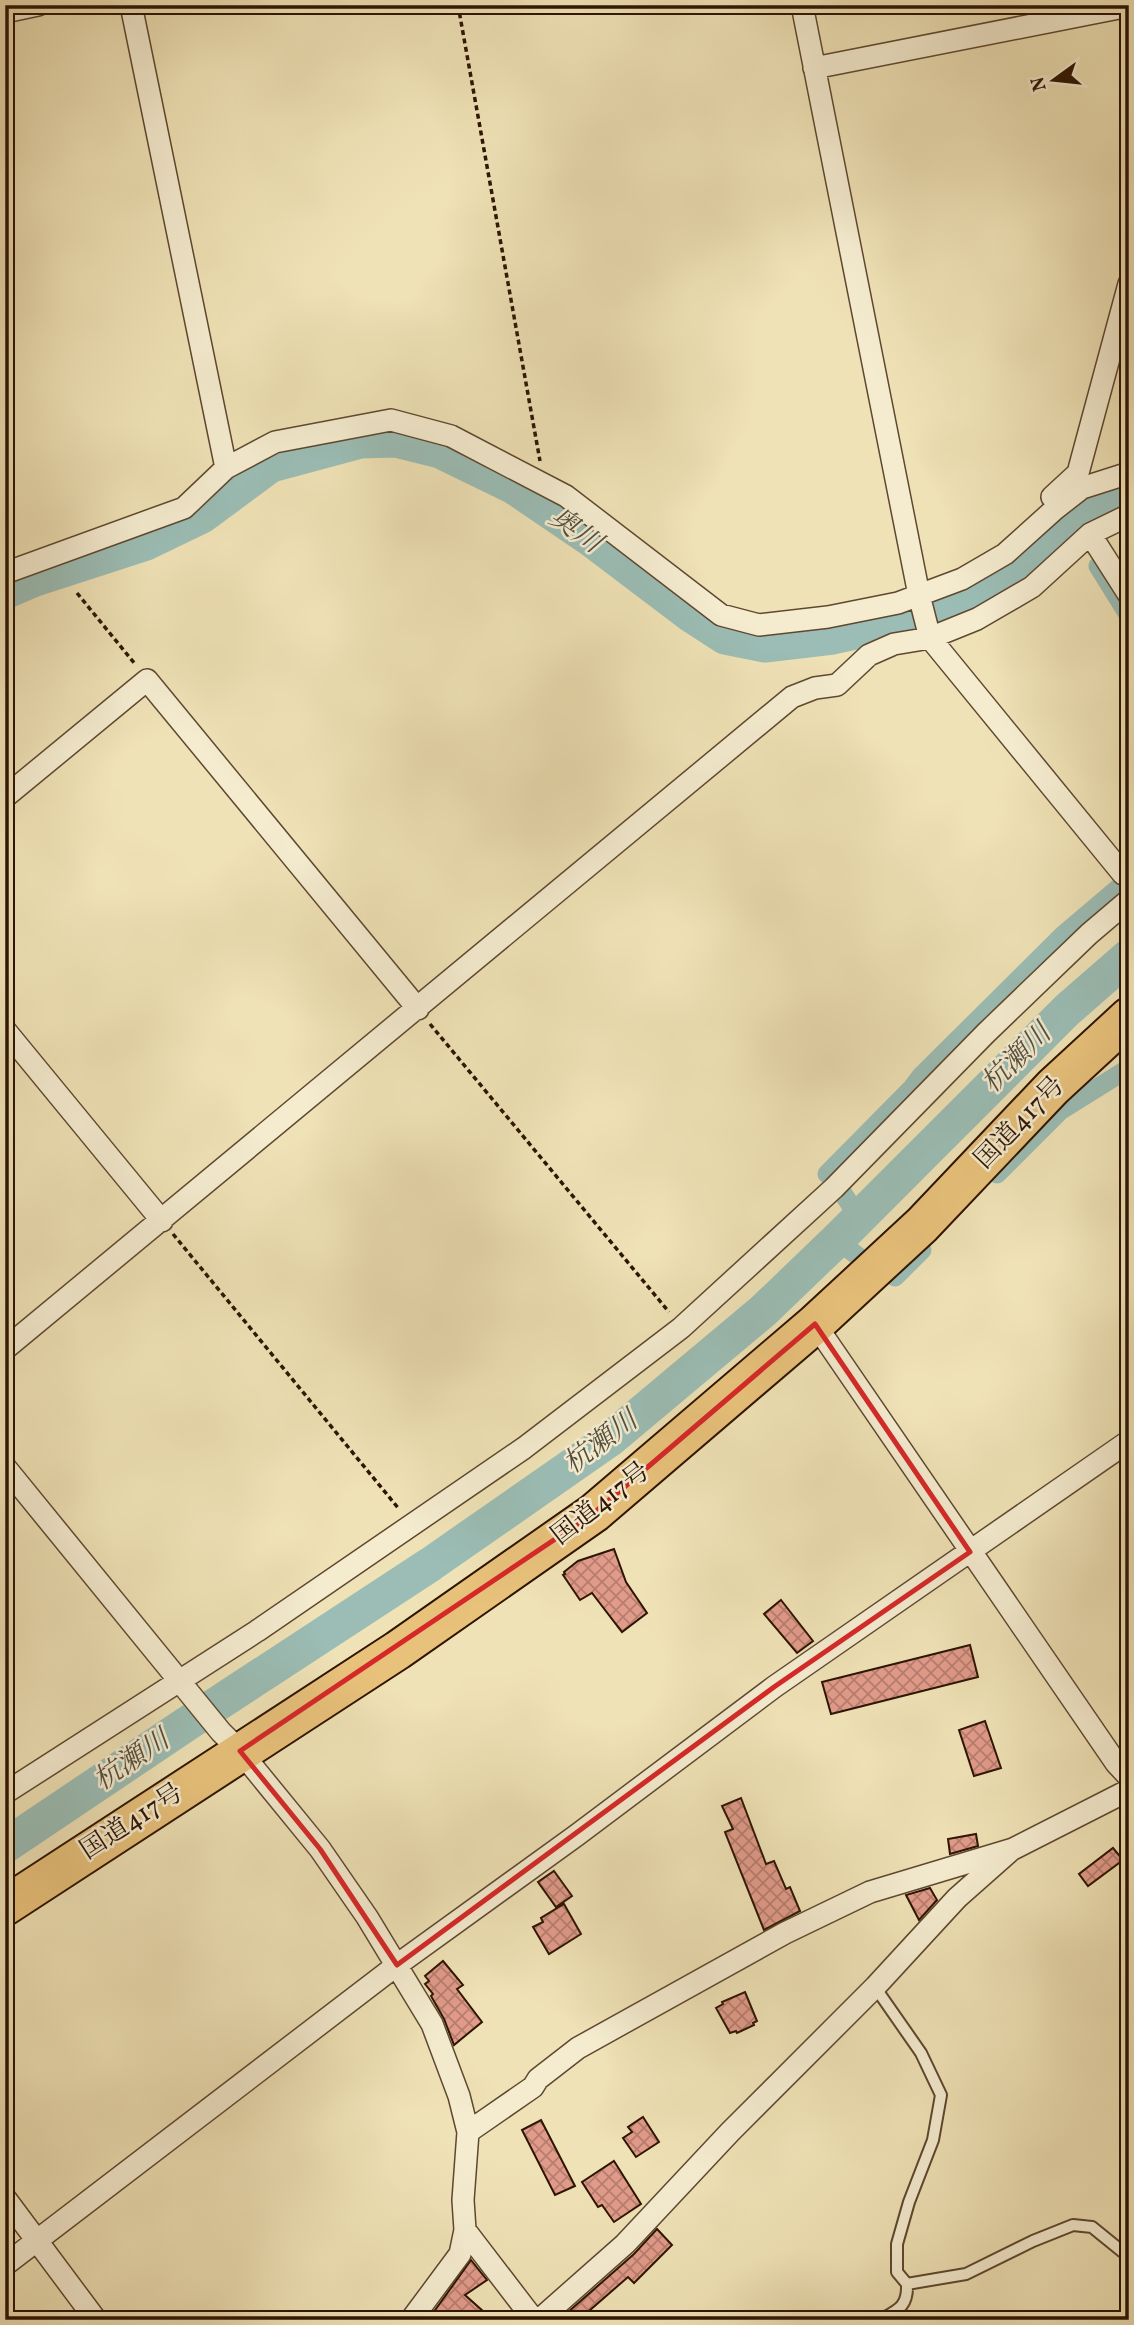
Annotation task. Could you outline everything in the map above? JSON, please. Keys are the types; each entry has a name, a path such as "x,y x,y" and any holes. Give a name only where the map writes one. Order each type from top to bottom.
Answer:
{"highway":[{"name":"国道417号","path":"5,1906 231,1742 398,1650 594,1513 815,1324 922,1225 1053,1087 1129,1017"}],"street":[{"path":"5,12 38,5"},
{"path":"131,5 226,468"},
{"path":"802,5 919,598 930,638 1123,874"},
{"path":"814,68 1129,6"},
{"path":"1055,509 1051,495 1078,473 1129,284"},
{"path":"5,573 184,508 226,468 275,442 391,420 451,436 566,496 721,615 759,625 828,617 919,598 962,579 1005,554 1082,488 1129,472"},
{"path":"5,1349 792,697 815,688 837,685 869,655 894,644 930,638 977,619 1032,587 1090,534 1129,515"},
{"path":"1090,534 1129,595"},
{"path":"5,797 147,680 418,1009"},
{"path":"5,1793 182,1682 524,1448 681,1328 834,1188 986,1033 1089,934 1129,900"},
{"path":"5,1030 162,1220"},
{"path":"815,1324 1116,1763 1129,1777"},
{"path":"5,2265 397,1965 577,1835 774,1687 1129,1441"},
{"path":"5,1467 320,1849 397,1965 432,2024 459,2096 468,2132 463,2200 465,2230 460,2254 411,2320"},
{"path":"468,2132 533,2087 538,2079 578,2048 785,1933 870,1892 1013,1849 1129,1790"},
{"path":"539,2320 625,2244 957,1899 1013,1849"},
{"path":"5,2198 96,2320"},
{"path":"465,2230 534,2320"}],"lane":[{"path":"875,1987 920,2053 941,2095 933,2140 909,2202 897,2244 897,2272 907,2284 908,2296 904,2305 880,2320"},
{"path":"907,2284 966,2274 1073,2225 1092,2227 1129,2257"}],"path":[{"path":"458,5 544,485"},
{"path":"77,593 147,680"},
{"path":"418,1009 681,1328"},
{"path":"162,1220 411,1525"}],"highlighted area":[{"path":"815,1324 970,1552 774,1687 397,1965 320,1849 240,1751 594,1513"}],"building":[{"path":"614,1549 626,1582 647,1613 622,1632 592,1593 580,1600 563,1575 578,1561"},
{"path":"781,1600 813,1641 797,1653 764,1614"},
{"path":"970,1645 978,1677 831,1714 822,1682"},
{"path":"985,1721 1001,1768 974,1776 959,1730"},
{"path":"741,1798 766,1864 774,1861 786,1889 790,1887 800,1911 764,1930 725,1832 733,1829 722,1806"},
{"path":"976,1834 978,1846 950,1854 948,1839"},
{"path":"1113,1848 1123,1860 1088,1886 1079,1874"},
{"path":"554,1871 572,1896 556,1907 538,1882"},
{"path":"930,1888 937,1900 919,1920 906,1895"},
{"path":"564,1904 581,1934 549,1954 533,1927 543,1922 541,1918"},
{"path":"443,1961 463,1985 457,1989 482,2022 454,2045 431,1996 433,1994 425,1984 429,1981 425,1976"},
{"path":"745,1992 757,2021 737,2033 730,2033 716,2008 723,2004 722,2002"},
{"path":"643,2117 659,2142 636,2157 623,2138 632,2132 628,2127"},
{"path":"541,2120 575,2186 555,2195 522,2130"},
{"path":"614,2161 641,2204 614,2222 602,2205 598,2207 582,2182"},
{"path":"657,2229 672,2245 634,2283 628,2277 589,2311 595,2320 559,2320 634,2254"},
{"path":"471,2260 487,2280 465,2295 493,2320 439,2320 433,2313"}],"waterway":[{"name":"奥川","path":"5,592 35,579 146,543 202,516 271,465 360,441 396,440 440,451 514,487 725,637 765,645 833,637 917,619 971,603 1035,561 1097,508 1129,492"},
{"path":"1098,566 1129,616"},
{"path":"827,1174 1063,935 1129,879"},
{"name":"杭瀬川","path":"5,1846 431,1564 609,1440 763,1311 1067,1010 1129,956"},
{"path":"997,1174 1060,1111 1129,1068"},
{"path":"842,1192 859,1218"},
{"path":"837,1240 859,1257"},
{"path":"895,1277 922,1250"}]}
